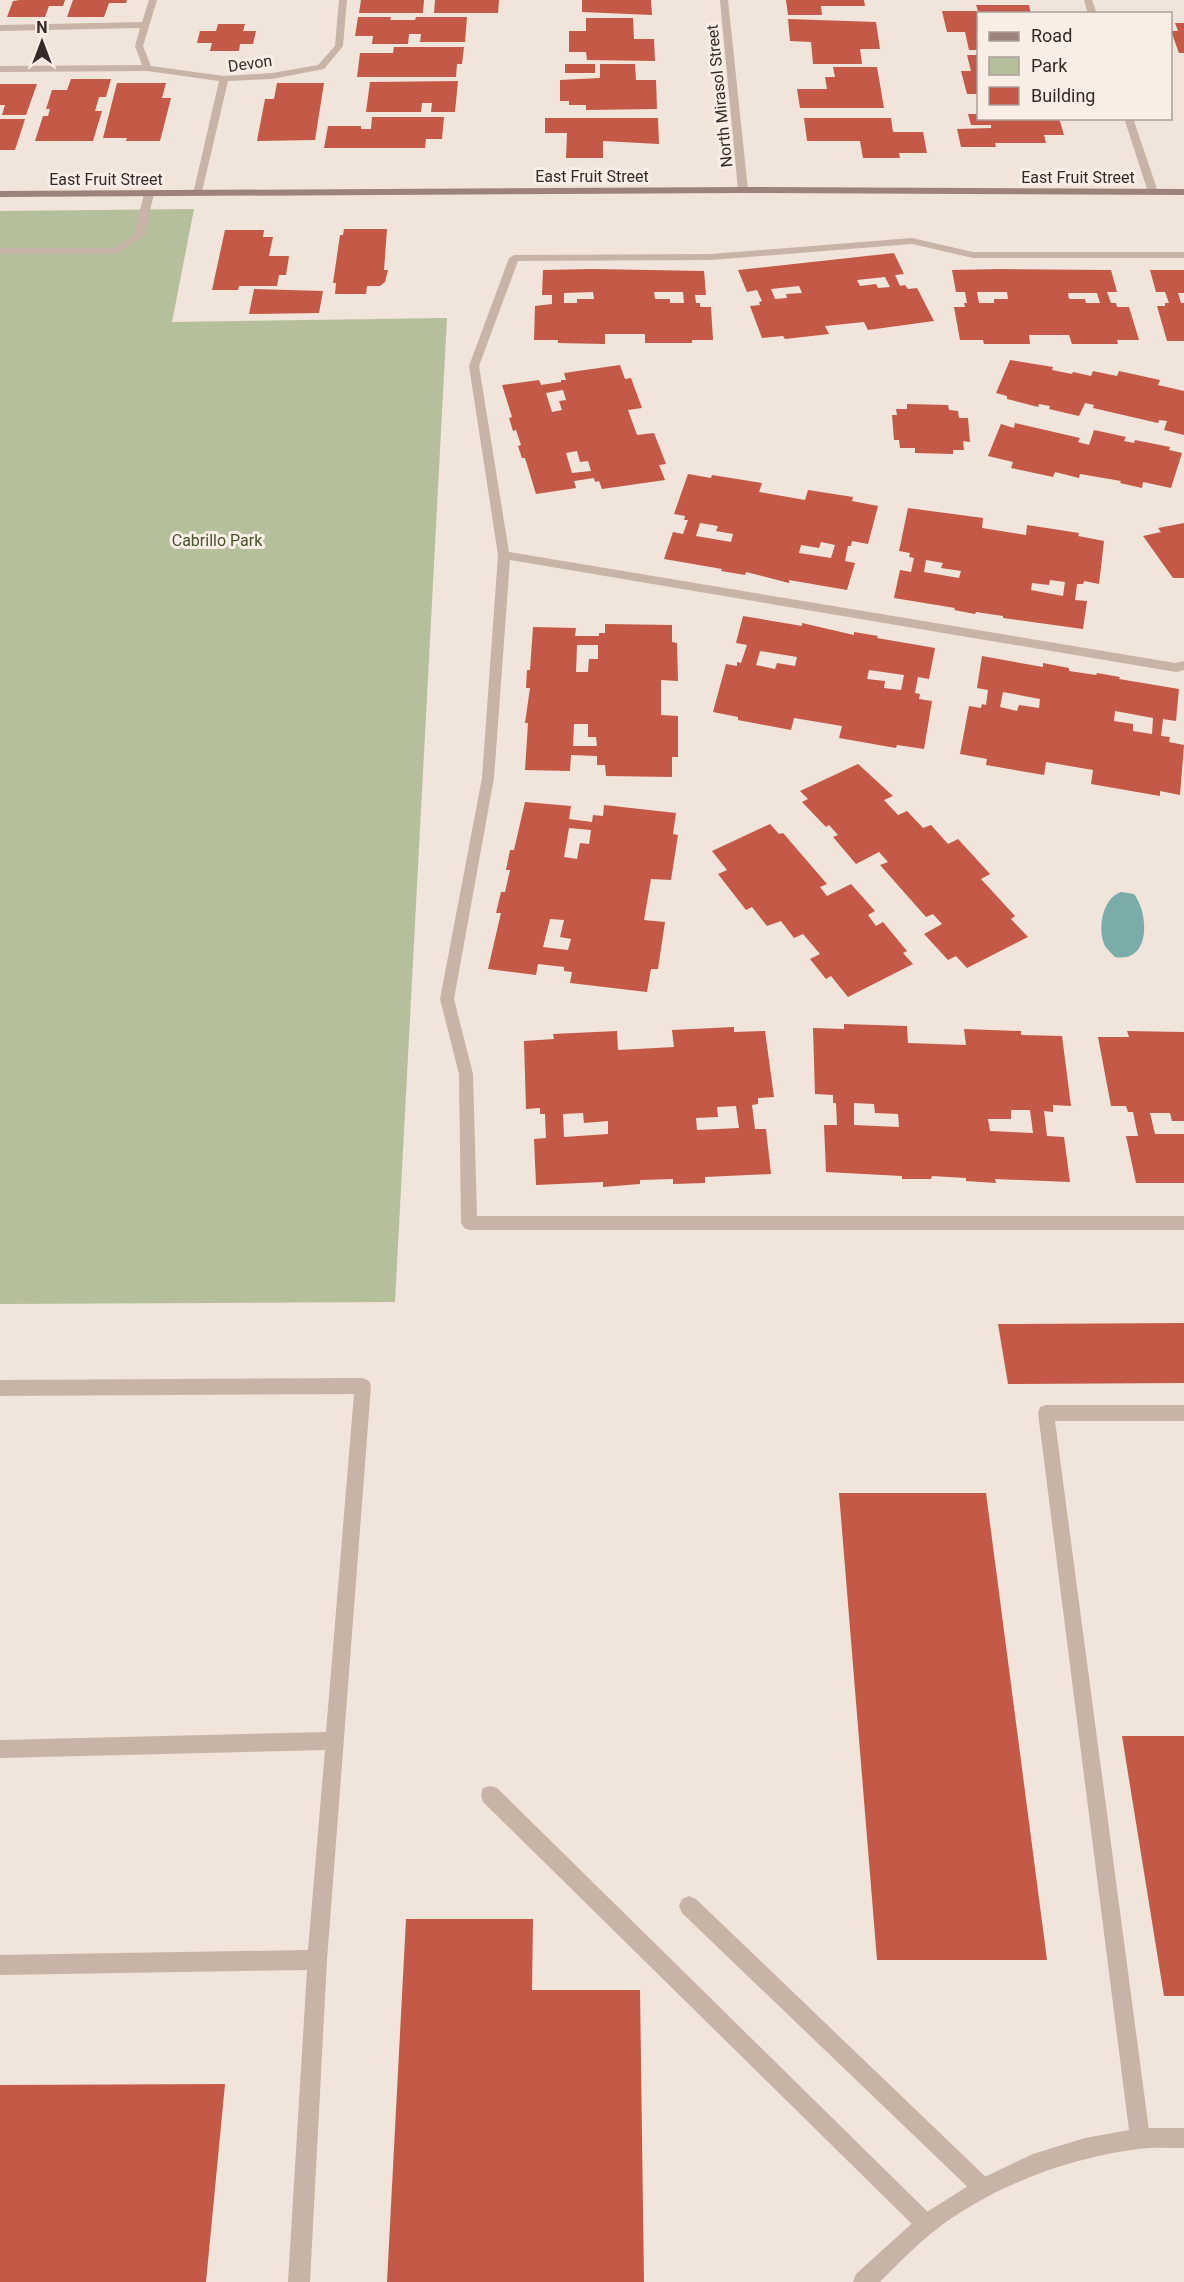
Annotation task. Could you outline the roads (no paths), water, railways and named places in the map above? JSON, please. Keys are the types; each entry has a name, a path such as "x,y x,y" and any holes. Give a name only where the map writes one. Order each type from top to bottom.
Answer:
{"street":[{"path":"147,68 140,46 153,0"},
{"name":"Devon","path":"198,194 224,79 272,76 321,68 339,46 343,0"},
{"name":"North Mirasol Street","path":"724,0 743,190"},
{"path":"0,28 146,25"},
{"path":"0,69 147,68 224,79"},
{"path":"1129,120 1153,192"},
{"name":"East Fruit Street","path":"0,194 743,190 1184,192"},
{"path":"0,251 116,251 139,236 149,194"},
{"path":"1184,255 973,255 912,241 711,257 514,258 474,366 504,555 488,778 447,999 466,1074 469,1223 1184,1223"},
{"path":"504,555 1176,668 1184,666"},
{"path":"0,1388 363,1386 317,1960 299,2282"},
{"path":"1140,2138 1046,1413 1184,1413"},
{"path":"0,1749 335,1741"},
{"path":"490,1795 926,2224"},
{"path":"689,1906 983,2188"},
{"path":"0,1965 317,1960"},
{"path":"864,2282 926,2224 983,2188 1033,2164 1085,2148 1140,2138 1184,2138"}],"water":[{"path":"1121,892 1134,894 1139,903 1144,935 1141,945 1135,952 1127,957 1115,957 1105,946 1101,932 1105,908 1115,895"}],"park label":[{"name":"Cabrillo Park","path":"217,540"}]}
